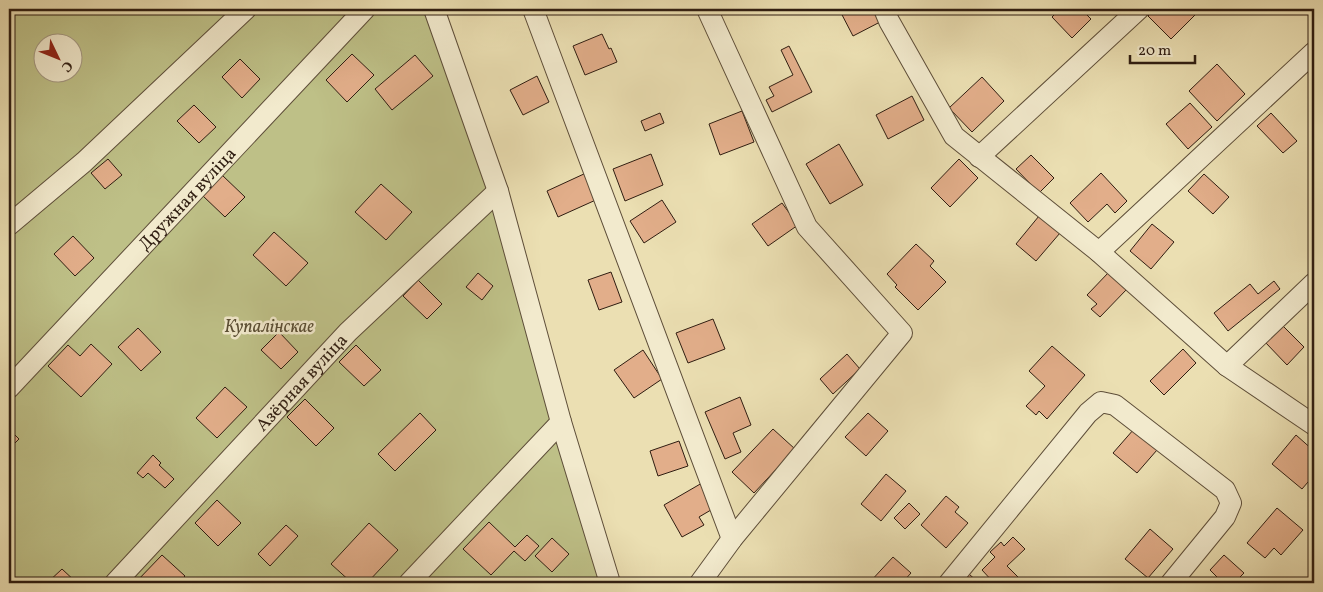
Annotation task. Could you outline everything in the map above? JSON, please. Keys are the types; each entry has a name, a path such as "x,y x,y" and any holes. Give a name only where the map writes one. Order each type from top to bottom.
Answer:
{"street":[{"path":"9,225 84,162 246,9"},
{"name":"Дружная вуліца","path":"9,388 365,9"},
{"path":"434,9 498,191 561,422 610,583"},
{"path":"533,9 732,539"},
{"path":"700,583 732,539 902,332 807,227 706,9"},
{"path":"979,157 1139,9"},
{"path":"891,13 954,136 1099,252 1227,366 1314,425"},
{"path":"1099,252 1314,52"},
{"name":"Азёрная вуліца","path":"115,583 348,332 498,191"},
{"path":"1227,366 1314,283"},
{"path":"949,583 1088,413 1101,402 1115,406 1224,490 1231,503 1225,517 1171,583"},
{"path":"408,583 561,422"}],"green space":[{"name":"Купалінскае","path":"9,9 434,9 610,583 9,583"}],"building":[{"path":"839,9 876,9 882,21 853,36"},
{"path":"1060,9 1081,9 1091,19 1072,38 1052,17"},
{"path":"1155,9 1201,9 1171,39 1148,16"},
{"path":"602,34 617,62 585,75 573,46"},
{"path":"789,46 812,92 772,112 766,100 774,96 769,87 793,75 781,50"},
{"path":"352,54 374,75 347,102 326,80"},
{"path":"415,55 433,76 392,110 375,89"},
{"path":"240,59 260,79 242,98 222,77"},
{"path":"1217,64 1245,94 1217,121 1189,91"},
{"path":"537,76 549,102 523,115 510,90"},
{"path":"982,77 1004,101 972,132 949,108"},
{"path":"912,96 924,120 888,139 876,115"},
{"path":"1190,103 1212,127 1188,149 1166,124"},
{"path":"194,105 216,127 199,143 177,121"},
{"path":"742,111 754,142 720,155 709,124"},
{"path":"660,113 664,123 645,131 641,121"},
{"path":"1271,113 1297,141 1283,153 1257,126"},
{"path":"839,144 863,185 830,204 806,164"},
{"path":"651,154 663,185 625,201 613,169"},
{"path":"1031,155 1054,178 1039,193 1016,169"},
{"path":"108,159 122,175 105,189 91,173"},
{"path":"959,159 978,178 950,207 931,188"},
{"path":"586,173 598,199 558,217 547,191"},
{"path":"1101,173 1127,201 1115,213 1107,204 1088,222 1070,203"},
{"path":"1204,174 1229,197 1213,214 1188,191"},
{"path":"222,175 245,197 225,217 202,195"},
{"path":"381,184 412,212 386,240 355,212"},
{"path":"662,200 676,222 644,243 630,221"},
{"path":"782,203 798,225 768,246 752,224"},
{"path":"1039,216 1060,233 1036,261 1016,244"},
{"path":"1152,224 1174,242 1151,269 1130,251"},
{"path":"274,232 308,263 286,286 253,255"},
{"path":"73,236 94,258 75,276 54,254"},
{"path":"916,244 934,261 930,266 946,282 918,310 895,287 897,285 887,274"},
{"path":"611,272 622,302 599,310 588,280"},
{"path":"1109,272 1127,289 1100,317 1091,309 1097,304 1087,295"},
{"path":"478,273 493,286 482,300 466,287"},
{"path":"418,280 442,304 427,319 403,296"},
{"path":"1274,281 1280,289 1228,331 1214,313 1250,284 1258,294"},
{"path":"713,319 725,349 688,363 676,333"},
{"path":"1282,325 1304,347 1287,365 1265,342"},
{"path":"138,328 161,352 141,371 118,347"},
{"path":"279,332 298,352 281,369 261,350"},
{"path":"91,344 112,364 81,397 48,366 68,345 80,356"},
{"path":"356,345 381,370 364,386 339,362"},
{"path":"1052,346 1085,375 1047,419 1039,411 1036,415 1026,406 1045,386 1029,371"},
{"path":"1183,349 1196,363 1164,395 1150,381"},
{"path":"643,350 662,379 634,398 614,370"},
{"path":"847,354 860,369 833,394 820,379"},
{"path":"225,387 247,407 217,438 196,418"},
{"path":"740,397 751,425 733,433 741,452 725,459 705,412"},
{"path":"305,399 334,428 316,446 287,417"},
{"path":"420,413 436,430 395,471 378,454"},
{"path":"868,413 888,431 866,456 845,437"},
{"path":"9,429 19,439 9,449"},
{"path":"773,429 795,449 754,493 732,472"},
{"path":"1134,429 1157,450 1137,473 1113,453"},
{"path":"1296,435 1314,451 1314,475 1302,489 1272,464"},
{"path":"679,441 688,466 658,476 650,451"},
{"path":"153,455 161,463 159,465 174,479 165,488 148,473 143,478 137,473"},
{"path":"886,474 906,491 881,521 861,504"},
{"path":"702,483 716,507 699,517 704,525 682,537 664,505"},
{"path":"946,496 959,507 955,512 968,523 946,548 921,525"},
{"path":"217,500 241,523 218,546 195,523"},
{"path":"909,503 920,514 905,529 894,518"},
{"path":"1277,508 1303,530 1281,555 1274,548 1265,558 1247,543"},
{"path":"489,522 515,547 527,535 539,546 525,561 514,551 491,575 463,549"},
{"path":"369,523 398,550 367,583 352,583 331,564"},
{"path":"286,525 298,536 270,566 258,554"},
{"path":"1150,529 1173,549 1148,578 1125,559"},
{"path":"1013,537 1025,549 1007,566 1022,581 1020,583 994,583 982,570 995,557 990,552 1001,542 1004,546"},
{"path":"552,538 569,554 552,572 535,556"},
{"path":"162,555 185,576 178,583 135,583"},
{"path":"1224,555 1244,573 1234,583 1223,583 1210,570"},
{"path":"893,557 911,573 902,583 869,583"},
{"path":"62,569 77,583 47,583"},
{"path":"969,574 979,583 961,583"}]}
